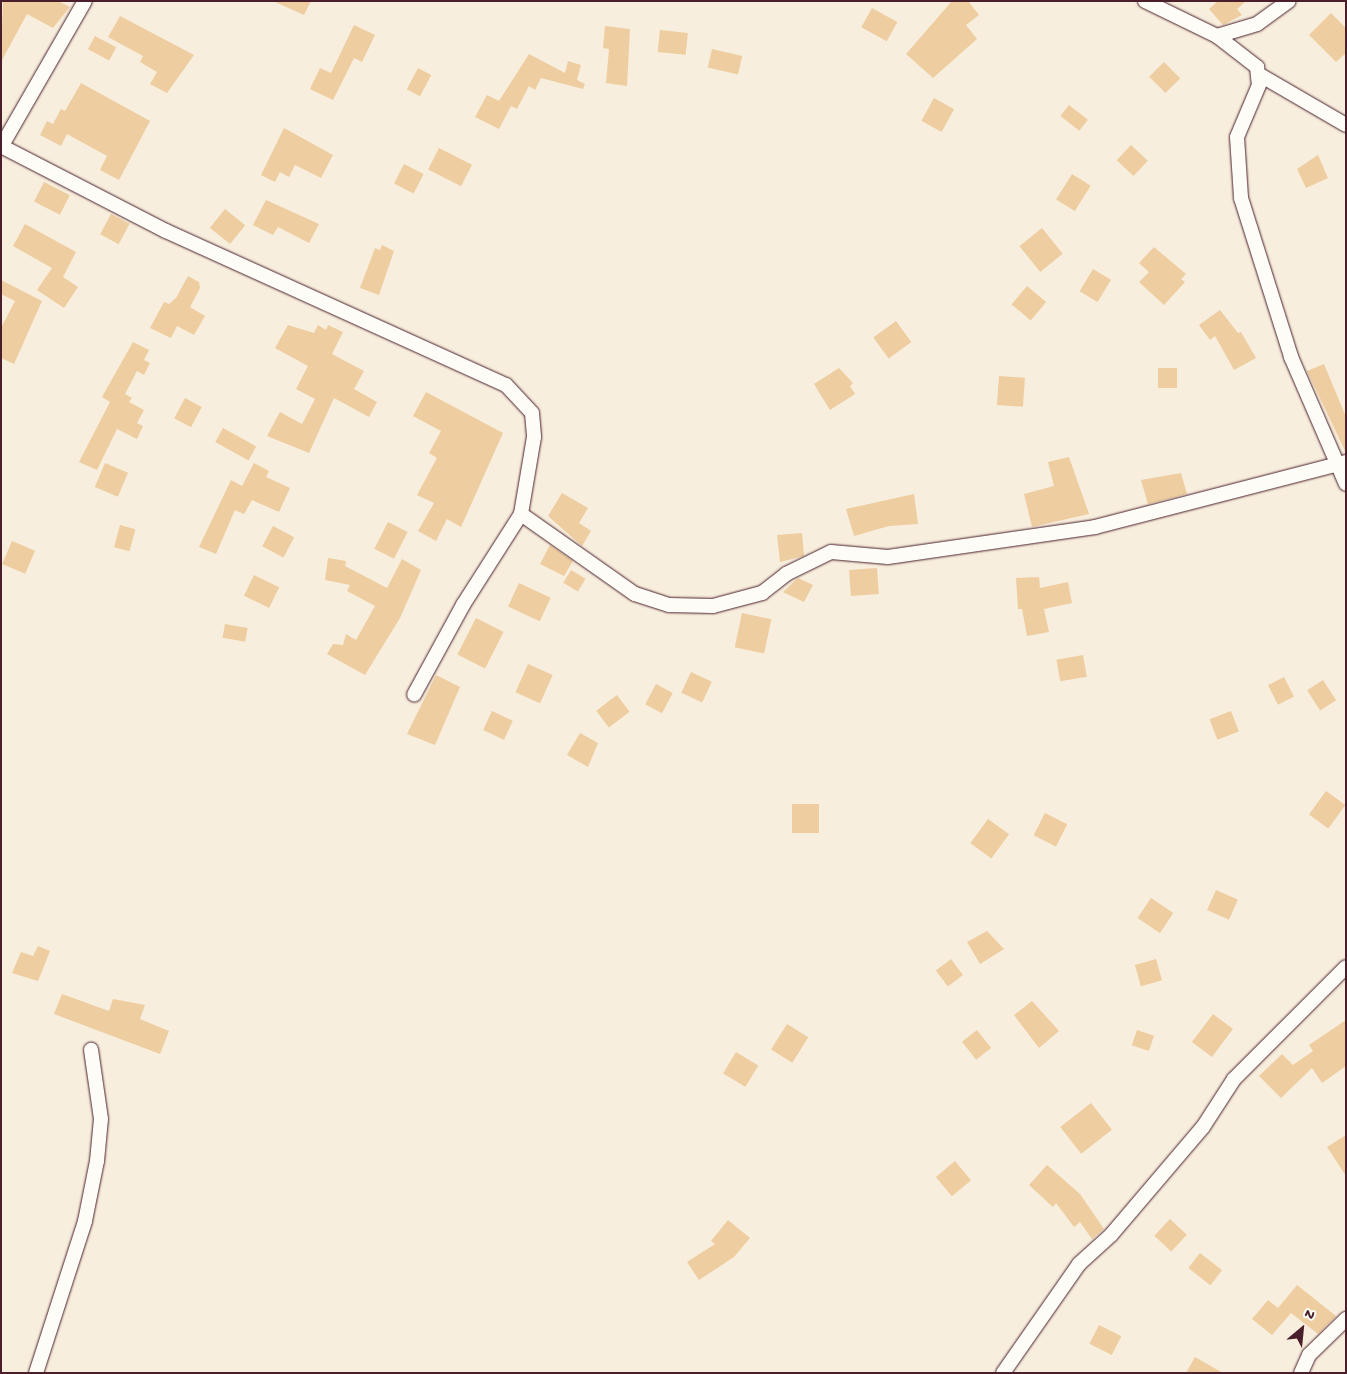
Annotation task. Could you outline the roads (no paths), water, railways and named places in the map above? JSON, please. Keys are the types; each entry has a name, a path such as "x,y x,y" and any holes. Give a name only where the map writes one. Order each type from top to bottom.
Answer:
{"street":[{"path":"85,1 1,146 166,231 506,385 532,413 534,437 521,514 467,598 414,695"},
{"path":"1145,1 1217,36 1253,60 1260,75 1346,125"},
{"path":"1217,36 1257,24 1289,1"},
{"path":"1260,75 1237,136 1242,198 1291,356 1342,463 1346,484"},
{"path":"521,514 635,594 668,605 713,606 762,593 786,574 831,552 888,557 1095,527 1342,463"},
{"path":"1002,1373 1079,1264 1111,1235 1203,1128 1234,1079 1346,967"},
{"path":"36,1373 85,1221 97,1161 101,1119 91,1050"},
{"path":"1301,1373 1309,1355 1346,1319"}]}
